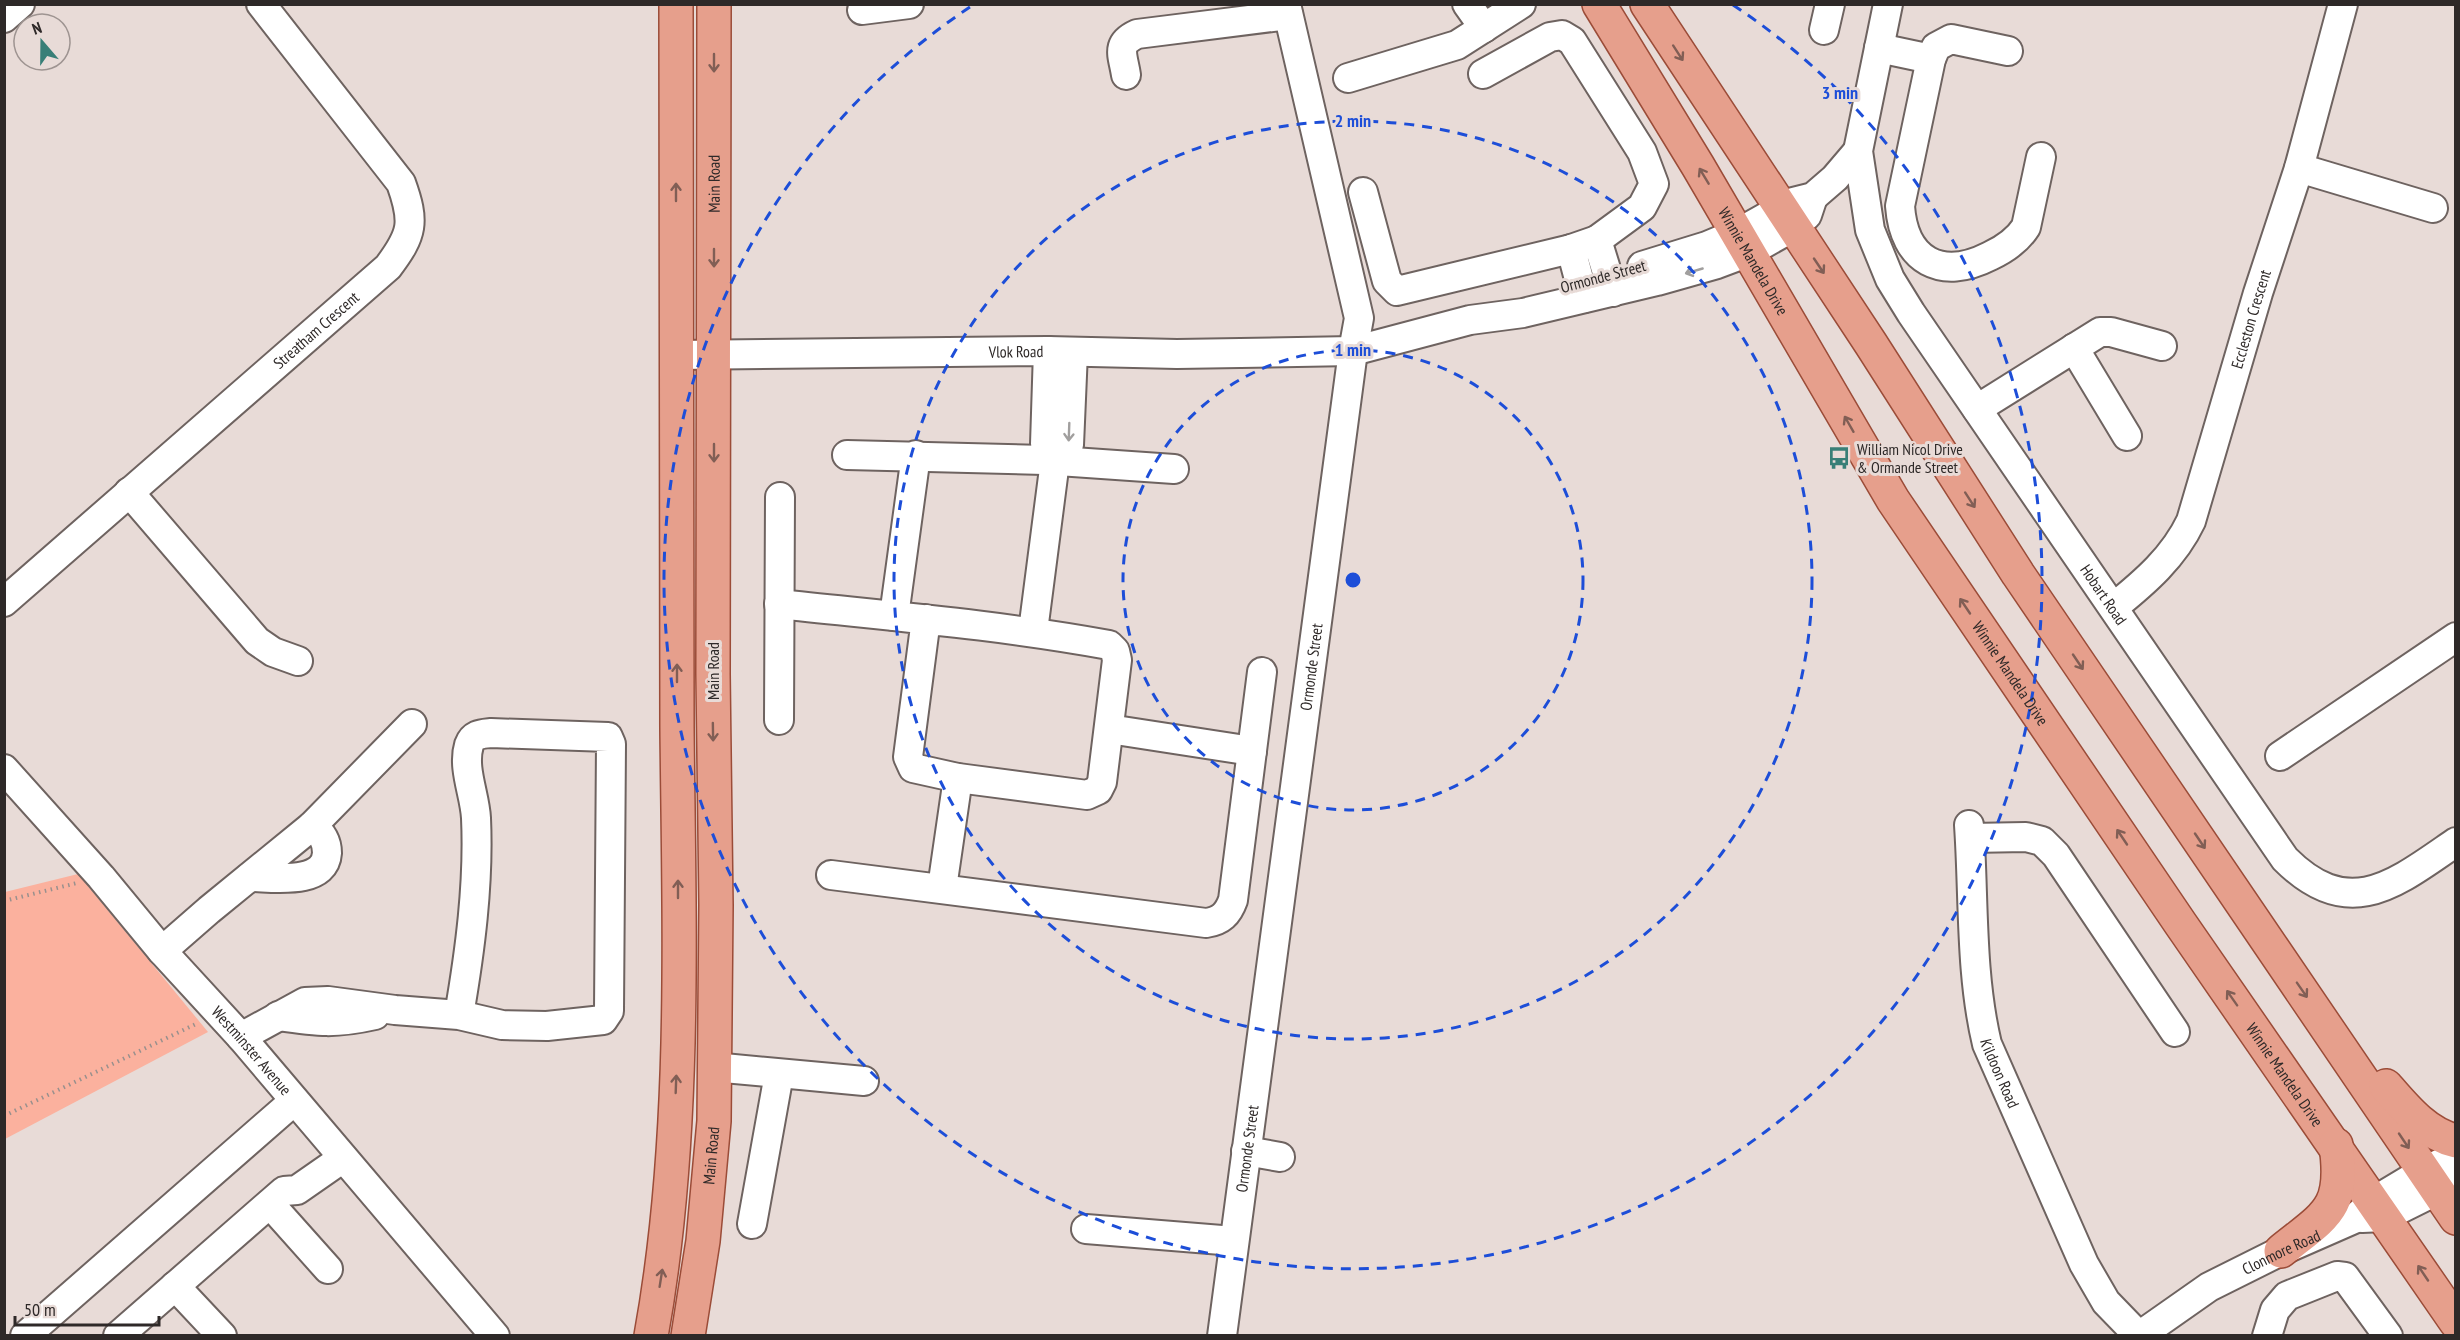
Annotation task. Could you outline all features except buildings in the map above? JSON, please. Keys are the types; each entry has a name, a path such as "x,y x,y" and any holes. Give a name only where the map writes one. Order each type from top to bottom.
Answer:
{"main road":[{"path":"651,1335 670,1204 676,1083 676,4"},
{"name":"Main Road","path":"688,1335 703,1241 714,1121 716,905 712,674 715,355 714,4"},
{"name":"Winnie Mandela Drive","path":"1599,4 1744,243 1893,500 2180,923 2336,1145 2371,1212 2456,1322"},
{"path":"1647,4 1871,344 2018,574 2337,1040 2439,1181 2456,1218"},
{"path":"2337,1040 2418,1120 2433,1132 2456,1141"},
{"path":"2281,1251 2327,1214 2333,1205 2339,1178 2336,1145"}],"street":[{"path":"4,18 20,4"},
{"name":"Streatham Crescent","path":"4,602 388,267 409,236 410,208 401,183 261,4"},
{"path":"1467,4 1484,28"},
{"path":"1348,78 1457,45 1521,4"},
{"name":"Hobart Road","path":"1888,4 1858,151 1865,208 1880,258 1911,313 2285,859 2303,877 2325,888 2359,894 2389,885 2456,842"},
{"name":"Eccleston Crescent","path":"2114,607 2140,586 2172,554 2191,521 2258,293 2300,168 2343,4"},
{"path":"862,10 908,5"},
{"path":"1126,75 1122,48 1126,39 1137,34 1287,10"},
{"name":"Ormonde Street","path":"1222,1335 1359,318 1287,10"},
{"path":"1363,192 1387,281 1397,291 1584,245 1642,207 1654,184 1642,152 1572,41 1562,35 1550,37 1483,74"},
{"path":"2008,51 1951,39 1936,47 1931,59 1900,206 1902,222 1910,243 1920,255 1934,265 1946,268 1980,261 2001,251 2020,238 2030,215 2041,157"},
{"path":"1879,48 1931,59"},
{"name":"Hobart Road","path":"1787,218 1807,215 1814,197 1835,178 1858,151"},
{"path":"2300,168 2433,208"},
{"name":"Ormonde Street","path":"1353,351 1470,320 1511,301 1582,290 1610,283 1696,271 1787,218"},
{"path":"1584,245 1610,283"},
{"path":"1582,290 1584,245"},
{"path":"1977,409 2105,331 2162,346"},
{"path":"2074,348 2127,436"},
{"name":"Vlok Road","path":"677,356 1353,351"},
{"path":"1033,631 1055,461 1046,444 1060,352"},
{"path":"848,455 916,455 1055,461 1174,470"},
{"path":"894,616 916,455"},
{"path":"129,492 257,641 273,652 298,661"},
{"path":"779,720 780,497"},
{"path":"779,604 1033,631 1113,648 1117,660 1102,782 1098,790 1091,794 958,778 916,770 910,764 908,757 926,620"},
{"path":"2280,756 2456,637"},
{"path":"831,875 1206,923 1215,922 1226,915 1233,900 1262,672"},
{"path":"162,951 250,878 302,878 315,871 326,861 327,848 321,833 312,826 412,724"},
{"path":"1109,729 1252,751"},
{"path":"241,1037 278,1016 326,1023 343,1022 395,1010 459,1016 515,1026 594,1022 608,1016 611,744 608,737 491,733 478,734 472,738 468,755 476,816 476,847 468,962 459,1016"},
{"name":"Westminster Avenue","path":"4,769 101,877 162,951 241,1037 483,1331"},
{"path":"942,888 958,778"},
{"name":"Kildoon Road","path":"2134,1335 2106,1302 2072,1239 1988,1044 1982,1021 1978,983 1970,831 2042,841 2056,855 2175,1032"},
{"path":"713,1067 864,1081"},
{"path":"752,1224 779,1074"},
{"path":"26,1335 294,1101"},
{"path":"118,1335 277,1197 287,1178 336,1151"},
{"path":"1246,1151 1280,1156"},
{"name":"Clonmore Road","path":"2134,1335 2209,1287 2281,1251 2439,1181 2456,1156"},
{"path":"277,1197 328,1269"},
{"path":"1086,1229 1234,1241"},
{"path":"2281,1335 2275,1310 2287,1296 2337,1276 2344,1277 2388,1335"},
{"path":"175,1286 222,1335"},
{"name":"Clonmore Road","path":"2172,1335 2188,1307 2209,1287"}],"path":[{"path":"4,902 101,877"},
{"path":"4,1116 219,1013"}],"shaded area":[{"path":"78,874 208,1032 5,1139 5,892"}],"place":[{"name":"William Nicol Drive & Ormande Street","path":"1839,458"}]}
